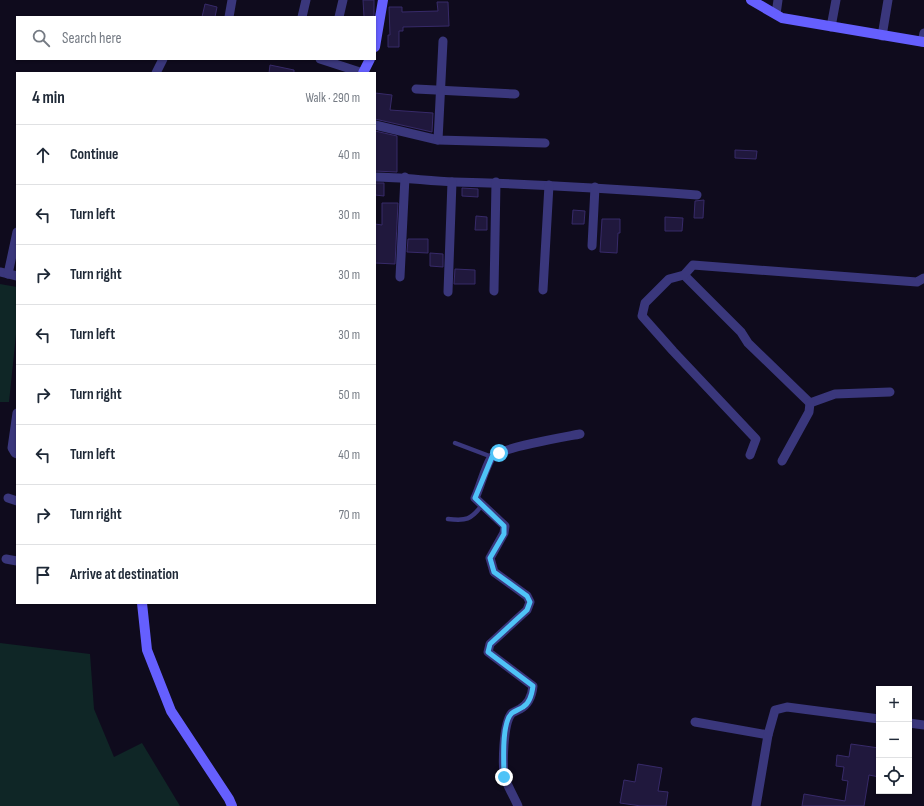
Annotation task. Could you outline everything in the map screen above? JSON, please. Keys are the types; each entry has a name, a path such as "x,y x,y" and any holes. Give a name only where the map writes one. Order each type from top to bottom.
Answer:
{"street":[{"path":"229,16 232,0"},
{"path":"302,16 306,0"},
{"path":"339,16 342,0"},
{"path":"376,41 383,0"},
{"path":"751,0 782,18 882,36 923,39"},
{"path":"776,14 778,0"},
{"path":"831,27 836,0"},
{"path":"882,36 888,0"},
{"path":"438,140 443,41"},
{"path":"156,72 162,60"},
{"path":"326,60 360,72"},
{"path":"364,72 370,60"},
{"path":"416,89 515,94"},
{"path":"376,125 438,140 546,143"},
{"path":"376,177 405,177 452,182 496,182 595,187 697,195"},
{"path":"400,276 405,177"},
{"path":"448,292 452,182"},
{"path":"494,291 496,182"},
{"path":"543,290 549,185"},
{"path":"592,246 595,187"},
{"path":"8,274 16,237"},
{"path":"750,455 756,439 642,316 645,302 669,279 684,275 693,265 917,282 924,278"},
{"path":"684,275 741,332 748,343 810,402"},
{"path":"810,402 835,394 890,392"},
{"path":"782,461 809,412 810,402"},
{"path":"16,420 12,448 16,454"},
{"path":"518,806 504,777 503,748 508,721 512,714 525,706 532,696 533,686 488,652 490,644 527,610 530,602 527,596 494,572 490,558 504,534 504,526 475,498 492,457 499,453 532,444 580,434"},
{"path":"8,498 16,501"},
{"path":"6,559 16,561"},
{"path":"142,604 147,650 171,711 230,800 232,806"},
{"path":"756,806 768,735 775,710 787,707 876,719"},
{"path":"696,722 768,735"},
{"path":"912,723 924,725"}],"lane":[{"path":"455,443 492,457"},
{"path":"448,519 466,520 475,514 482,505"}],"green space":[{"path":"0,284 16,287 16,335 9,402 0,402"},
{"path":"0,643 90,654 94,709 114,757 142,743 180,806 0,806"}],"building":[{"path":"363,0 374,0 374,16 364,16"},
{"path":"437,2 448,2 449,26 403,27 403,31 399,31 399,47 388,47 388,35 390,35 389,7 402,7 402,12 438,11"},
{"path":"205,4 217,7 215,16 202,16"},
{"path":"270,65 294,70 294,72 269,72"},
{"path":"376,93 392,95 390,110 433,113 432,132 376,119"},
{"path":"376,131 397,136 397,172 376,171"},
{"path":"735,150 757,151 756,159 735,158"},
{"path":"376,183 384,183 384,196 376,195"},
{"path":"462,188 478,189 478,197 462,196"},
{"path":"704,200 703,218 694,218 695,201"},
{"path":"382,203 398,203 395,264 376,263 376,224 382,225"},
{"path":"573,210 585,211 584,224 572,224"},
{"path":"476,216 487,217 487,230 475,230"},
{"path":"665,217 683,218 682,231 665,231"},
{"path":"602,219 620,219 620,233 618,233 617,253 600,252"},
{"path":"408,239 428,239 428,253 407,252"},
{"path":"430,253 443,254 443,267 430,266"},
{"path":"455,269 475,270 475,284 454,284"},
{"path":"851,744 876,748 876,776 869,775 864,806 802,806 804,794 845,801 848,781 842,780 844,767 836,766 837,755 849,757"},
{"path":"638,764 662,768 658,791 668,792 666,806 641,806 620,803 624,780 635,782"}],"route":[{"path":"499,453 492,457 475,498 504,526 504,534 490,558 494,572 527,596 530,602 527,610 490,644 488,652 533,686 532,696 525,706 512,714 508,721 503,748 504,777"}]}
